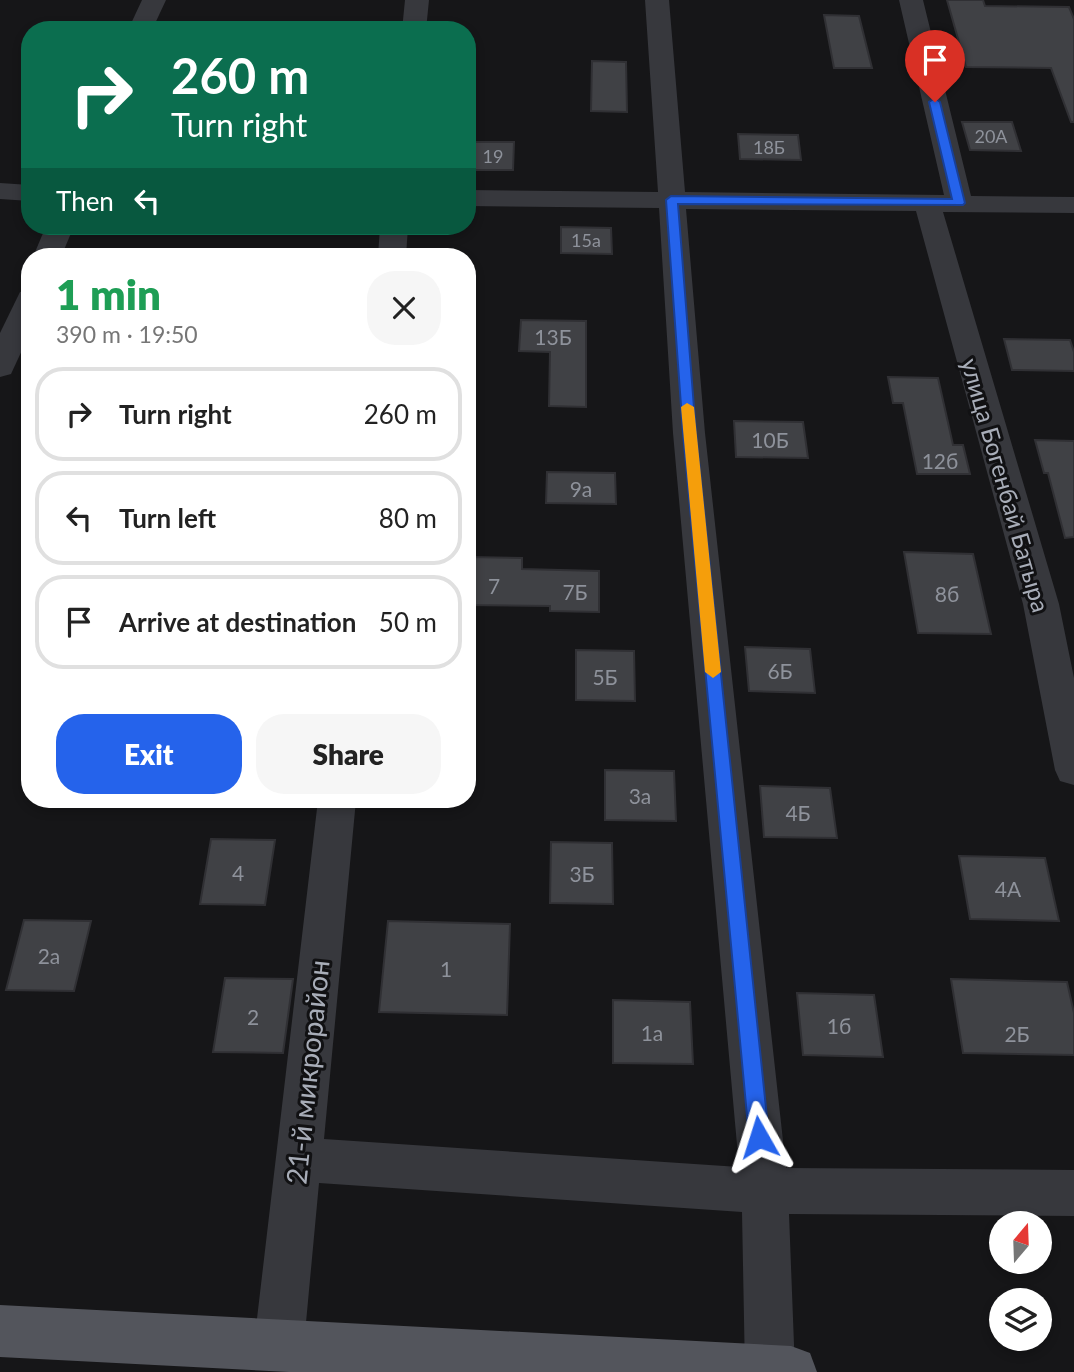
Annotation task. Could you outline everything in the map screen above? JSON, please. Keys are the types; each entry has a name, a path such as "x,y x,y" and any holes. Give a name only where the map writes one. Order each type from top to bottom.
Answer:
{"main road":[{"path":"0,1331 781,1371"}],"street":[{"path":"144,21 154,0"},
{"path":"415,21 417,0"},
{"path":"657,0 690,433 781,1371"},
{"path":"911,0 959,203"},
{"path":"0,191 21,192"},
{"path":"476,198 1074,205"},
{"name":"улица Богенбай Батыра","path":"927,203 1041,604 1074,770"},
{"path":"0,367 21,319"},
{"name":"21-й микрорайон","path":"279,1344 336,808"},
{"path":"297,1159 765,1191 1074,1193"}],"building":[{"path":"947,0 983,0 985,6 1069,7 1074,19 1074,122 1071,122 1051,68 966,67"},
{"path":"824,15 859,16 872,68 834,68"},
{"path":"592,61 626,62 627,112 591,111"},
{"path":"962,122 1012,122 1021,151 970,150"},
{"path":"738,134 798,135 801,160 740,159"},
{"path":"476,142 514,142 513,170 476,170"},
{"path":"561,227 611,228 612,254 561,253"},
{"path":"521,320 586,321 586,407 549,406 550,352 519,351"},
{"path":"1004,339 1070,340 1074,352 1074,371 1012,370"},
{"path":"888,377 938,378 953,445 963,445 970,474 917,474 903,403 893,403"},
{"path":"734,421 803,422 808,458 736,457"},
{"path":"1035,440 1074,441 1074,537 1065,538 1048,473 1044,473"},
{"path":"547,472 615,473 616,504 546,503"},
{"path":"904,552 973,554 991,634 918,633"},
{"path":"476,557 522,558 522,569 599,571 599,612 550,611 550,606 476,605"},
{"path":"745,647 810,649 815,693 749,691"},
{"path":"576,650 634,651 635,701 576,700"},
{"path":"605,770 674,771 676,821 605,820"},
{"path":"760,786 830,788 837,838 764,837"},
{"path":"211,839 275,840 265,905 200,904"},
{"path":"551,842 612,843 613,904 550,903"},
{"path":"959,856 1045,858 1059,921 970,919"},
{"path":"24,920 91,921 74,991 6,990"},
{"path":"388,921 510,924 507,1015 379,1012"},
{"path":"225,978 293,979 283,1053 213,1052"},
{"path":"951,979 1067,982 1074,1013 1074,1055 963,1053"},
{"path":"797,993 874,995 883,1057 803,1055"},
{"path":"613,1000 690,1002 693,1064 613,1063"}],"slow traffic":[{"path":"687,407 713,672"}],"route":[{"path":"759,1137 690,433 671,200 959,203 935,102"}]}
